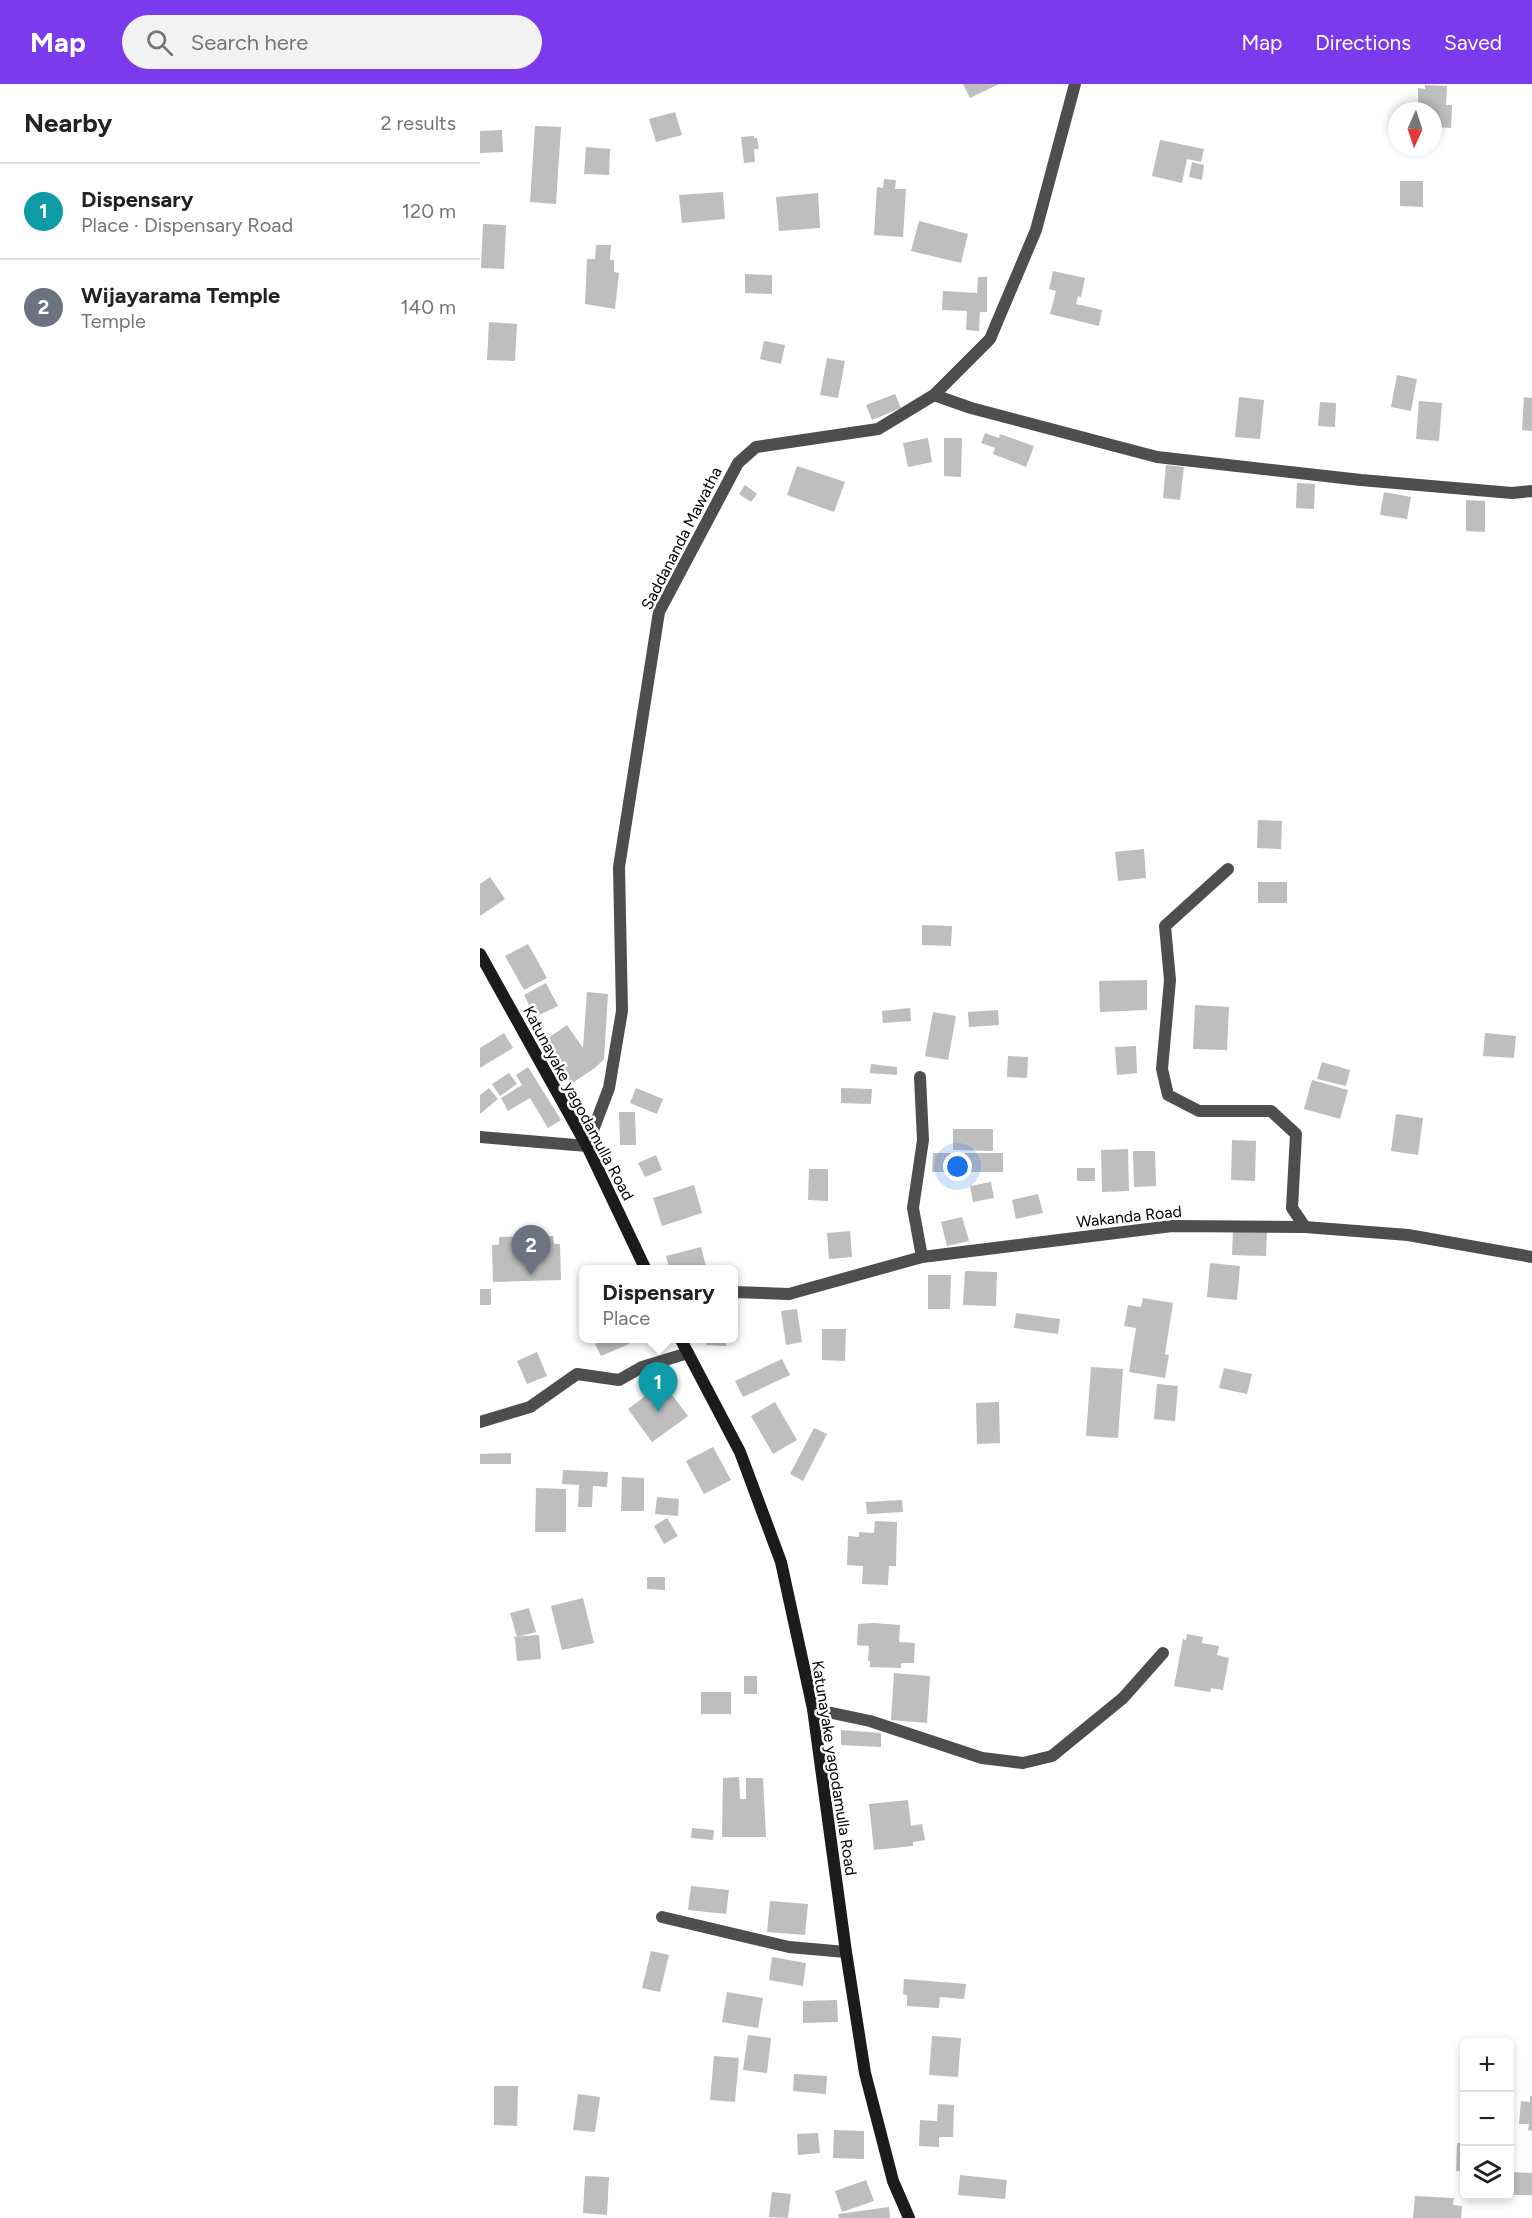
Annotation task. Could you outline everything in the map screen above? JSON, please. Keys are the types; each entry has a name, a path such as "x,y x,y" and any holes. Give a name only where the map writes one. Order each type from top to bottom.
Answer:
{"main road":[{"name":"Katunayake yagodamulla Road","path":"480,954 586,1146 644,1265"},
{"name":"Katunayake yagodamulla Road","path":"683,1343 740,1452 781,1562 813,1709 865,2073 893,2181 909,2218"}],"street":[{"name":"Saddananda Mawatha","path":"586,1146 609,1088 622,1011 619,867 659,612 738,463 756,447 878,429 934,395 990,339 1036,230 1075,84"},
{"path":"934,395 971,408 1156,457 1361,480 1512,493 1532,491"},
{"path":"1228,868 1165,926 1170,980 1162,1069 1168,1095 1199,1112 1271,1111 1296,1134 1292,1208 1305,1227"},
{"path":"920,1077 923,1140 913,1208 922,1257"},
{"path":"480,1137 586,1146"},
{"name":"Wakanda Road","path":"738,1292 789,1294 922,1257 1172,1226 1305,1227 1408,1234 1532,1257"},
{"path":"480,1422 530,1407 577,1374 620,1380 642,1367 688,1353"},
{"path":"813,1709 870,1720 982,1758 1023,1763 1052,1756 1123,1698 1163,1653"},
{"path":"662,1917 789,1947 846,1952"}],"building":[{"path":"963,84 999,84 970,98"},
{"path":"1425,85 1447,86 1446,105 1452,105 1451,128 1442,128 1442,102 1418,102 1418,88 1425,89"},
{"path":"675,112 682,135 656,142 649,119"},
{"path":"535,126 561,127 556,204 530,202"},
{"path":"502,130 503,152 480,153 480,131"},
{"path":"754,136 757,138 759,149 754,149 755,162 744,163 741,137"},
{"path":"1160,140 1204,149 1201,162 1187,159 1182,183 1152,176"},
{"path":"586,147 610,149 609,175 584,174"},
{"path":"1192,162 1204,165 1202,180 1189,177"},
{"path":"884,179 896,180 895,189 906,189 903,237 874,235 877,187 883,188"},
{"path":"1400,181 1423,181 1423,207 1400,206"},
{"path":"723,192 725,219 682,223 679,195"},
{"path":"818,193 820,228 779,231 776,197"},
{"path":"919,221 968,234 961,263 911,251"},
{"path":"483,224 506,225 504,269 481,268"},
{"path":"596,245 611,245 610,260 614,260 614,272 619,273 615,309 585,304 587,259 595,259"},
{"path":"1053,271 1085,278 1081,297 1078,296 1076,304 1102,310 1099,326 1050,314 1056,291 1049,289"},
{"path":"745,274 772,275 772,294 745,293"},
{"path":"978,277 987,277 987,312 980,312 979,331 966,330 967,311 942,310 943,291 977,293"},
{"path":"489,322 517,324 515,361 487,360"},
{"path":"764,341 785,345 781,364 760,359"},
{"path":"827,358 845,361 838,398 820,395"},
{"path":"1397,375 1417,379 1411,411 1391,407"},
{"path":"895,394 901,408 872,420 866,405"},
{"path":"1239,397 1264,400 1260,439 1235,437"},
{"path":"1524,397 1532,398 1532,431 1522,430"},
{"path":"1419,401 1442,403 1439,441 1416,439"},
{"path":"1320,402 1336,403 1335,427 1318,426"},
{"path":"985,433 999,438 1000,434 1034,446 1026,467 993,454 995,448 981,443"},
{"path":"928,438 932,462 908,467 903,443"},
{"path":"944,438 962,438 961,477 944,476"},
{"path":"1166,465 1184,467 1180,500 1163,498"},
{"path":"797,466 845,482 834,512 787,495"},
{"path":"1297,483 1315,484 1314,509 1296,508"},
{"path":"745,485 757,494 751,502 739,494"},
{"path":"1384,492 1411,497 1407,519 1380,515"},
{"path":"1466,500 1485,501 1485,532 1466,531"},
{"path":"1258,820 1282,821 1281,849 1257,848"},
{"path":"1144,849 1146,878 1118,881 1115,852"},
{"path":"490,877 505,899 480,916 480,884"},
{"path":"1258,882 1287,882 1287,903 1258,903"},
{"path":"922,925 952,926 951,946 922,945"},
{"path":"528,944 547,978 524,990 505,956"},
{"path":"1147,980 1147,1010 1100,1012 1099,981"},
{"path":"546,983 558,1006 535,1017 524,995"},
{"path":"587,992 608,994 604,1059 571,1084 542,1042 567,1025 583,1048"},
{"path":"1195,1005 1229,1007 1227,1050 1193,1049"},
{"path":"910,1008 911,1021 883,1023 882,1011"},
{"path":"998,1010 999,1025 969,1027 968,1012"},
{"path":"933,1012 956,1016 948,1060 925,1056"},
{"path":"504,1033 513,1048 480,1068 480,1048"},
{"path":"1485,1033 1516,1036 1514,1058 1483,1056"},
{"path":"1136,1046 1137,1073 1117,1075 1115,1047"},
{"path":"1008,1056 1028,1057 1027,1078 1007,1077"},
{"path":"1322,1062 1350,1070 1346,1086 1317,1079"},
{"path":"871,1064 897,1067 897,1075 870,1073"},
{"path":"528,1067 561,1120 548,1128 530,1098 508,1111 501,1098 522,1085 516,1075"},
{"path":"509,1073 517,1084 500,1096 492,1084"},
{"path":"1312,1080 1348,1090 1340,1119 1304,1109"},
{"path":"489,1088 498,1099 480,1114 480,1095"},
{"path":"636,1088 663,1099 657,1114 630,1103"},
{"path":"841,1088 872,1089 871,1104 841,1103"},
{"path":"619,1112 635,1112 636,1145 620,1145"},
{"path":"1396,1114 1423,1118 1418,1155 1391,1151"},
{"path":"953,1129 993,1129 993,1151 953,1150"},
{"path":"1232,1140 1256,1141 1255,1181 1231,1180"},
{"path":"1128,1149 1129,1191 1102,1192 1101,1150"},
{"path":"1133,1151 1155,1151 1156,1186 1134,1187"},
{"path":"933,1153 1003,1153 1003,1172 932,1172"},
{"path":"656,1155 662,1170 645,1177 638,1163"},
{"path":"1077,1168 1095,1168 1095,1181 1077,1181"},
{"path":"809,1169 828,1169 828,1201 808,1200"},
{"path":"991,1182 994,1198 973,1202 970,1186"},
{"path":"694,1185 702,1213 662,1226 653,1198"},
{"path":"1038,1194 1043,1213 1016,1219 1012,1200"},
{"path":"962,1217 969,1241 947,1246 941,1222"},
{"path":"1233,1229 1267,1230 1266,1256 1232,1255"},
{"path":"850,1231 852,1257 829,1259 827,1233"},
{"path":"553,1236 554,1244 560,1244 561,1280 493,1282 492,1245 499,1245 499,1237"},
{"path":"701,1247 706,1265 669,1265 666,1256"},
{"path":"1210,1263 1240,1266 1237,1300 1207,1297"},
{"path":"965,1271 997,1272 996,1306 963,1305"},
{"path":"928,1275 951,1275 950,1309 928,1309"},
{"path":"480,1289 491,1289 491,1305 480,1305"},
{"path":"1143,1298 1173,1303 1165,1354 1169,1355 1165,1378 1129,1372 1136,1328 1124,1326 1128,1305 1141,1307"},
{"path":"797,1309 802,1342 786,1345 781,1311"},
{"path":"1016,1313 1060,1319 1058,1334 1014,1328"},
{"path":"822,1329 846,1329 845,1361 822,1360"},
{"path":"628,1343 629,1344 601,1356 595,1344"},
{"path":"706,1343 726,1343 726,1346 706,1345"},
{"path":"537,1352 547,1376 527,1384 517,1361"},
{"path":"782,1359 790,1375 743,1397 735,1381"},
{"path":"1091,1367 1123,1369 1118,1438 1086,1436"},
{"path":"1224,1368 1252,1374 1247,1394 1219,1388"},
{"path":"663,1383 688,1416 652,1442 628,1409"},
{"path":"1157,1384 1178,1386 1175,1421 1154,1419"},
{"path":"775,1402 797,1440 773,1454 751,1416"},
{"path":"999,1402 1000,1443 977,1444 976,1403"},
{"path":"814,1428 827,1434 803,1481 790,1474"},
{"path":"713,1447 731,1480 704,1494 686,1461"},
{"path":"511,1453 511,1464 480,1464 480,1454"},
{"path":"563,1470 608,1472 607,1487 593,1486 592,1507 578,1507 579,1485 562,1484"},
{"path":"622,1477 644,1478 644,1511 621,1511"},
{"path":"536,1488 566,1489 566,1532 535,1532"},
{"path":"657,1497 679,1499 678,1516 655,1514"},
{"path":"902,1500 903,1512 867,1514 866,1502"},
{"path":"667,1518 678,1536 664,1544 654,1526"},
{"path":"875,1521 897,1522 896,1566 889,1566 888,1585 862,1584 863,1566 847,1565 848,1536 859,1537 859,1532 874,1533"},
{"path":"647,1577 665,1577 665,1590 647,1589"},
{"path":"583,1598 594,1643 562,1650 551,1606"},
{"path":"529,1608 536,1632 517,1637 510,1613"},
{"path":"858,1624 900,1625 899,1642 915,1643 914,1663 901,1663 901,1668 870,1667 869,1646 857,1645"},
{"path":"1187,1634 1203,1637 1202,1643 1219,1646 1217,1655 1229,1658 1223,1690 1211,1688 1210,1692 1174,1686 1183,1639 1186,1640"},
{"path":"539,1635 541,1659 517,1661 513,1637"},
{"path":"894,1673 930,1676 927,1723 891,1720"},
{"path":"744,1676 757,1676 757,1694 744,1694"},
{"path":"701,1692 731,1692 731,1714 701,1714"},
{"path":"841,1730 881,1733 881,1747 841,1745"},
{"path":"739,1777 740,1799 746,1799 746,1778 763,1778 766,1837 722,1837 723,1778"},
{"path":"908,1800 911,1826 922,1824 925,1840 913,1842 913,1846 874,1850 869,1804"},
{"path":"692,1828 714,1830 713,1840 691,1838"},
{"path":"691,1886 729,1890 726,1914 688,1910"},
{"path":"770,1901 808,1904 805,1935 767,1932"},
{"path":"651,1951 669,1955 660,1992 642,1988"},
{"path":"772,1957 806,1963 803,1986 769,1980"},
{"path":"904,1979 966,1984 964,1999 940,1997 939,2008 907,2006 907,1995 903,1994"},
{"path":"727,1992 763,1998 758,2028 722,2022"},
{"path":"837,2000 838,2022 803,2023 803,2001"},
{"path":"748,2035 771,2038 767,2073 743,2070"},
{"path":"932,2036 961,2038 958,2077 929,2075"},
{"path":"714,2056 739,2058 735,2102 710,2100"},
{"path":"794,2074 827,2076 826,2094 793,2091"},
{"path":"494,2086 518,2086 517,2126 494,2125"},
{"path":"578,2094 600,2097 595,2132 573,2130"},
{"path":"1530,2096 1532,2096 1532,2131 1528,2130 1529,2124 1519,2124 1521,2101 1530,2102"},
{"path":"938,2104 954,2105 953,2137 939,2137 939,2147 919,2146 920,2120 937,2121"},
{"path":"834,2130 864,2131 864,2159 833,2158"},
{"path":"818,2133 820,2153 798,2155 797,2134"},
{"path":"1457,2143 1460,2143 1460,2171 1456,2171"},
{"path":"1514,2172 1532,2173 1532,2195 1514,2195"},
{"path":"960,2175 1007,2180 1005,2199 958,2195"},
{"path":"585,2176 609,2177 607,2215 583,2213"},
{"path":"866,2180 874,2201 842,2212 835,2191"},
{"path":"772,2192 791,2194 788,2218 769,2217"},
{"path":"1415,2196 1454,2198 1453,2205 1462,2206 1461,2218 1413,2218"},
{"path":"889,2207 890,2218 839,2218 838,2214"}],"place":[{"name":"Wijayarama Temple","path":"531,1275"},
{"name":"Dispensary","path":"658,1412"}]}
